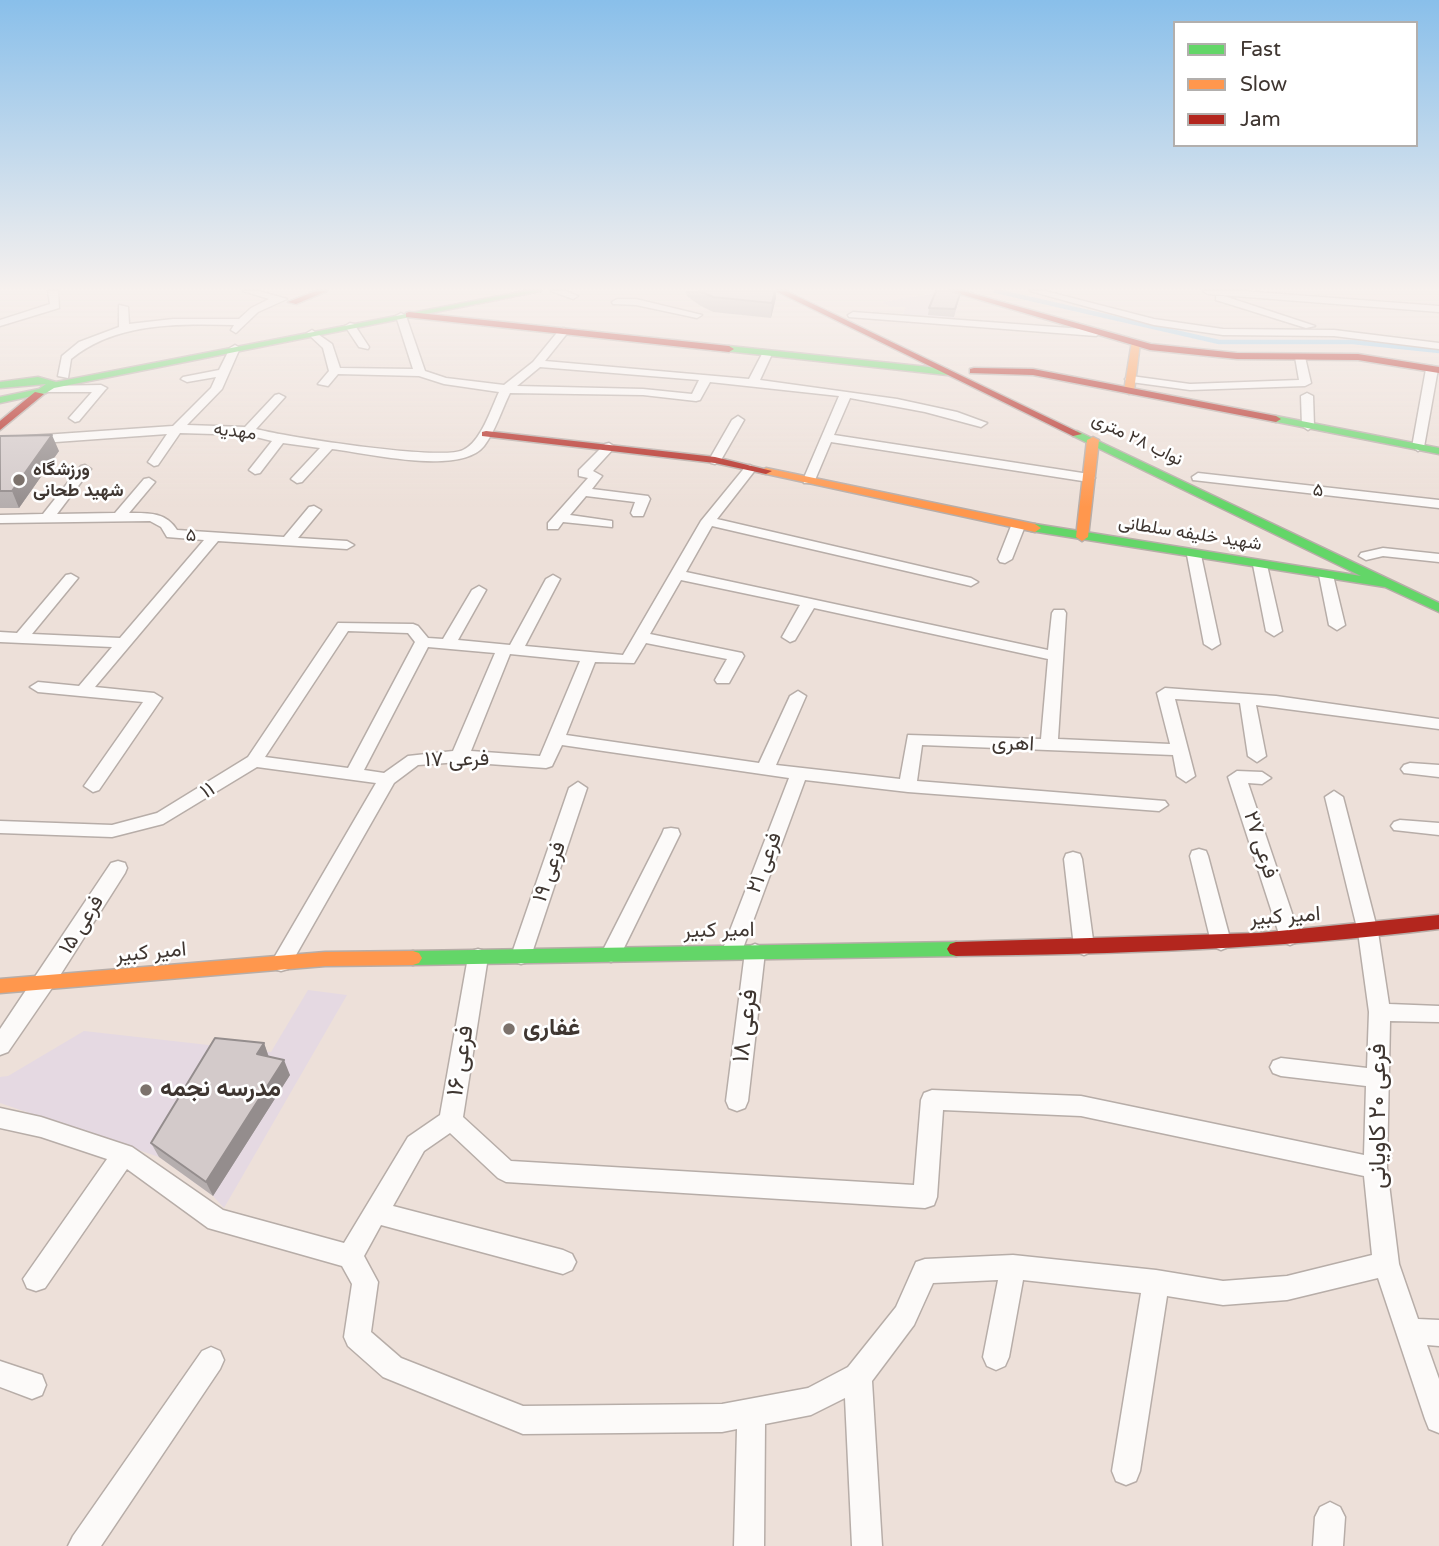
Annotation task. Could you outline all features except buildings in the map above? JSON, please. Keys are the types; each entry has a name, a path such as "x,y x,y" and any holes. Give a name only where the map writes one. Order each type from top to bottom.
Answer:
{"main road":[{"path":"0,400 48,384 150,363"},
{"path":"858,363 947,372"},
{"name":"نواب ۲۸ متری","path":"929,363 1439,608"},
{"name":"نواب ۲۸ متری","path":"957,363 1439,590"},
{"path":"1130,385 1133,363"},
{"path":"1398,363 1436,369"},
{"path":"974,371 1033,372 1130,385 1308,426 1439,451"},
{"path":"0,385 48,384"},
{"path":"0,425 48,384"},
{"path":"0,407 4,412 0,425"},
{"name":"شهید خلیفه سلطانی","path":"486,434 715,460 1018,526 1390,584"},
{"path":"1082,537 1093,440"},
{"name":"امیر کبیر","path":"0,986 325,959 1084,947 1221,942 1368,932 1439,922"}],"street":[{"path":"48,384 62,363"},
{"path":"153,462 177,429 216,389 226,363"},
{"path":"333,363 335,372"},
{"path":"417,363 420,373"},
{"path":"753,383 763,363"},
{"path":"1130,385 1213,387 1304,383 1301,363"},
{"path":"486,434 506,389 537,365 706,378 845,395 907,404 981,423"},
{"path":"1418,447 1436,369"},
{"path":"324,384 335,372 420,373 444,381 506,389 643,393 696,398 706,378"},
{"path":"187,379 222,373"},
{"path":"48,384 101,388 75,418"},
{"path":"810,480 845,395"},
{"path":"1307,396 1308,426"},
{"path":"248,431 279,397"},
{"path":"715,460 738,421"},
{"name":"مهدیه","path":"0,442 177,429 248,431 280,439 425,457 452,457 468,453 486,434"},
{"path":"827,438 1089,478"},
{"path":"254,470 280,439"},
{"path":"297,479 330,444"},
{"path":"607,524 557,522 596,476 584,473 609,447"},
{"path":"47,518 85,469"},
{"path":"353,775 423,642 628,660 680,575 709,521 751,469"},
{"name":"۵","path":"1198,477 1439,504"},
{"path":"118,518 149,482"},
{"path":"584,492 643,499 638,513"},
{"path":"288,541 314,510"},
{"name":"۵","path":"0,519 152,517 166,524 172,534 347,545"},
{"path":"709,521 971,582"},
{"path":"1005,559 1018,526"},
{"path":"83,691 214,537"},
{"path":"1366,556 1383,552 1439,558"},
{"path":"1194,555 1212,644"},
{"path":"1261,565 1274,631"},
{"path":"680,575 1056,656"},
{"path":"1326,575 1337,625"},
{"path":"21,638 71,579"},
{"path":"460,756 510,650 553,579"},
{"path":"448,644 479,590"},
{"path":"790,637 809,603"},
{"path":"1049,745 1059,613"},
{"name":"۱۱","path":"0,827 111,831 163,818 254,761 343,626 413,629 423,642"},
{"path":"640,637 736,656 723,680"},
{"path":"1,638 125,643"},
{"name":"فرعی ۱۷","path":"281,963 387,779 414,760 460,756 546,762 590,656"},
{"path":"38,687 153,698 93,786"},
{"path":"1186,776 1165,693 1247,698 1439,724"},
{"path":"765,769 798,696"},
{"path":"1247,698 1257,755"},
{"path":"556,739 799,774 908,786 1159,805"},
{"name":"اهری","path":"908,786 914,739 1180,750"},
{"path":"254,761 387,779"},
{"path":"1409,769 1439,771"},
{"name":"فرعی ۲۱","path":"732,951 799,774"},
{"name":"فرعی ۲۷","path":"1262,778 1237,777 1290,937"},
{"name":"فرعی ۱۹","path":"521,956 578,788"},
{"name":"فرعی ۲۰ کاویانی","path":"1334,797 1368,932 1380,1012 1374,1168 1386,1264 1439,1419"},
{"path":"1399,826 1439,830"},
{"path":"611,954 671,834"},
{"path":"1199,856 1221,942"},
{"path":"1073,859 1084,947"},
{"name":"فرعی ۱۵","path":"0,1046 46,982 118,868"},
{"name":"فرعی ۱۸","path":"737,1101 755,952"},
{"name":"فرعی ۱۶","path":"350,1256 415,1144 451,1120 478,957"},
{"path":"1380,1012 1439,1014"},
{"path":"1281,1067 1377,1078"},
{"path":"451,1120 506,1171 925,1197 932,1100 1081,1107 1374,1168"},
{"path":"0,1118 41,1127 124,1154 217,1220 350,1256 365,1282 357,1337 392,1368 523,1420 722,1418 811,1401 858,1377 905,1316 925,1271 1013,1267 1156,1282 1223,1293 1274,1289 1386,1264"},
{"path":"36,1279 124,1154"},
{"path":"377,1213 563,1262"},
{"path":"996,1357 1013,1267"},
{"path":"1126,1471 1156,1282"},
{"path":"1411,1332 1439,1333"},
{"path":"83,1546 211,1360"},
{"path":"0,1374 32,1385"},
{"path":"858,1377 867,1546"},
{"path":"749,1546 751,1413"}],"shaded area":[{"name":"مدرسه نجمه","path":"308,990 347,995 224,1208 213,1196 159,1157 0,1103 0,1077 8,1076 84,1031 271,1052"}],"traffic: fast":[{"path":"51,386 168,363"},
{"path":"863,363 947,372"},
{"path":"0,385 38,380 51,382 51,386 42,391 0,400"},
{"path":"1276,419 1439,451"},
{"path":"1077,434 1439,608"},
{"path":"1035,528 1390,584"},
{"path":"413,958 956,949"}],"traffic: slow":[{"path":"1129,391 1132,363"},
{"path":"1082,537 1093,440"},
{"path":"766,471 1035,528"},
{"path":"0,986 325,959 413,958"}],"traffic: jam":[{"path":"930,363 1077,434"},
{"path":"1396,363 1439,370"},
{"path":"974,371 1033,372 1276,419"},
{"path":"0,427 39,394"},
{"path":"486,434 715,460 766,471"},
{"path":"956,949 1138,946 1259,940 1439,922"}],"place":[{"name":"ورزشگاه شهید طحانی","path":"19,480"},
{"name":"غفاری","path":"509,1029"},
{"name":"مدرسه نجمه","path":"146,1090"}]}
